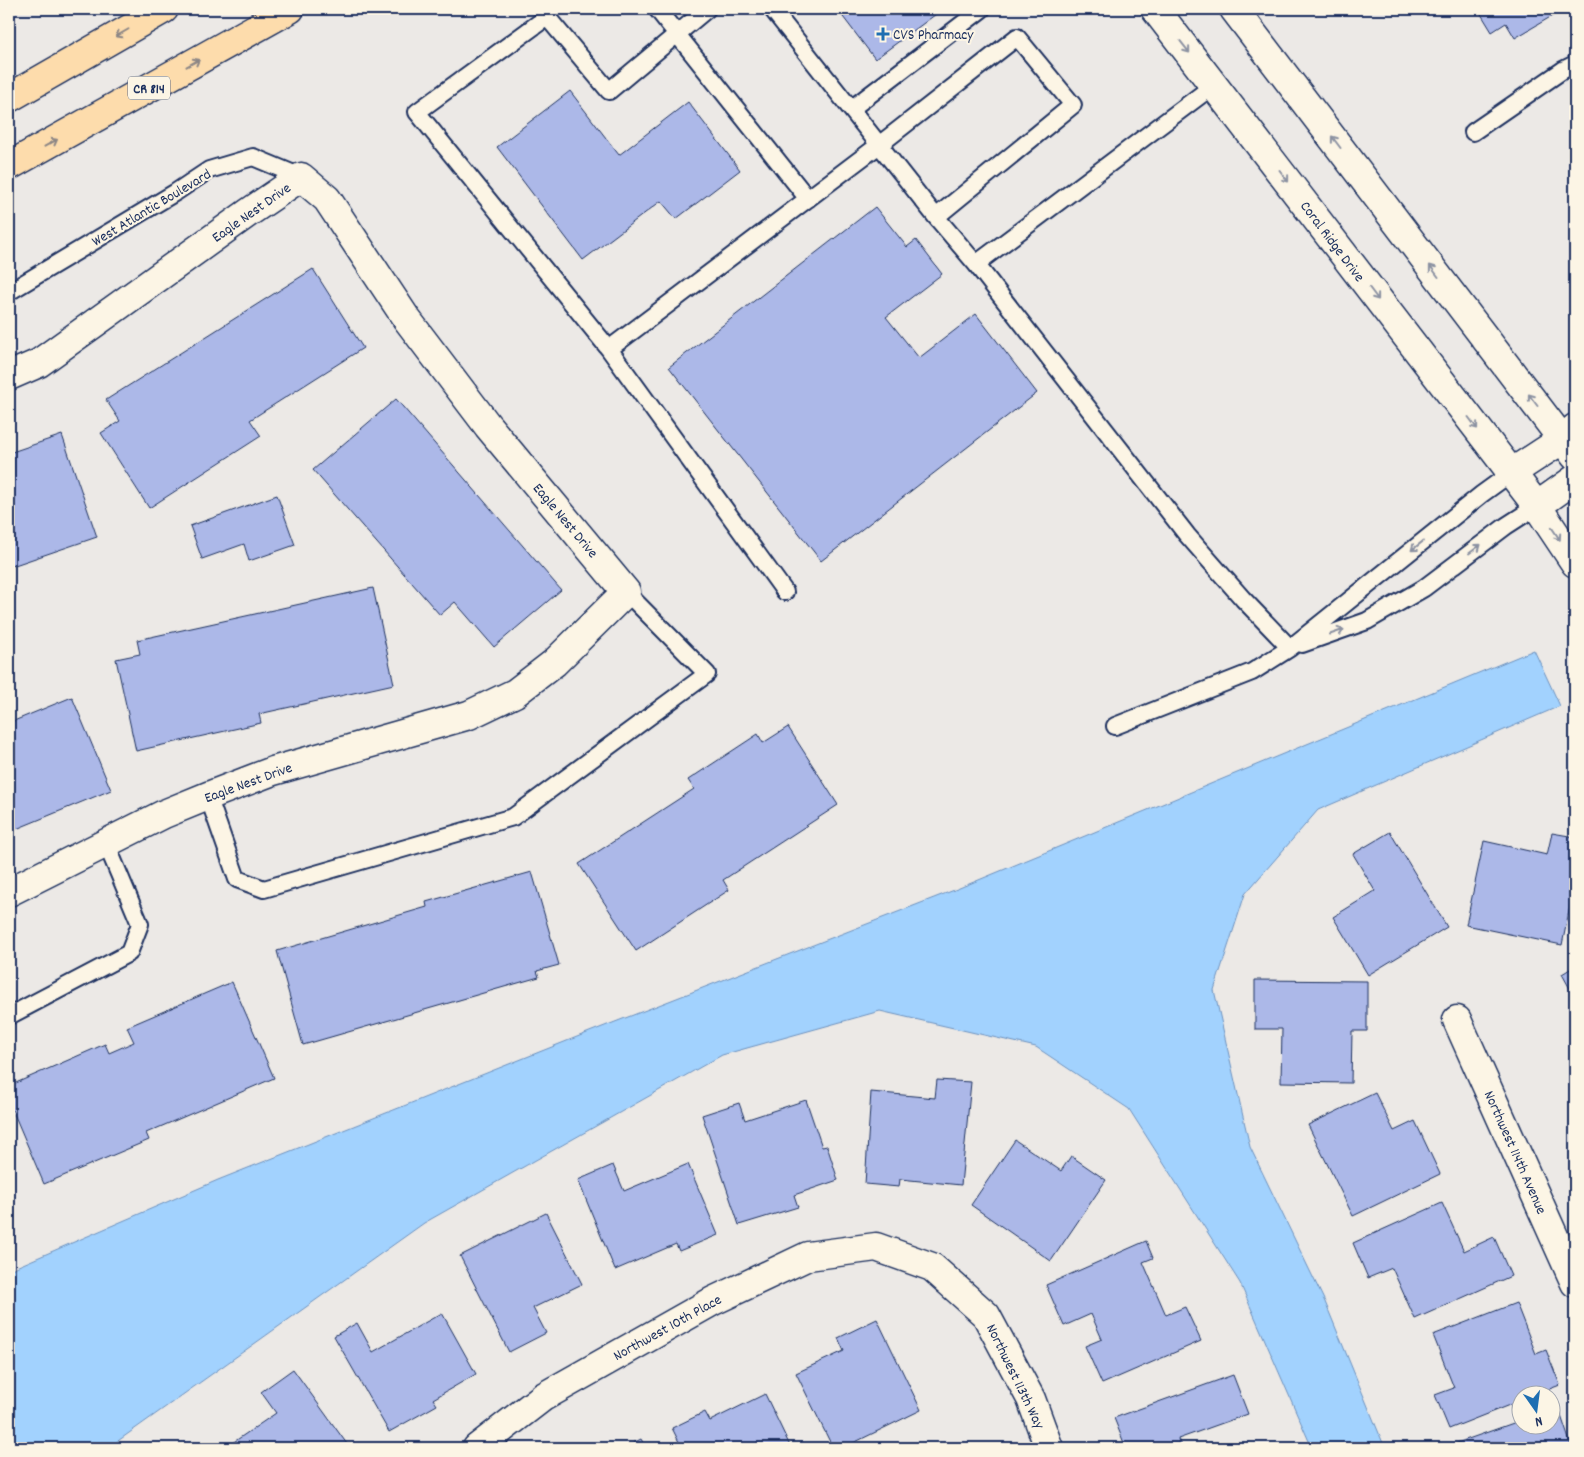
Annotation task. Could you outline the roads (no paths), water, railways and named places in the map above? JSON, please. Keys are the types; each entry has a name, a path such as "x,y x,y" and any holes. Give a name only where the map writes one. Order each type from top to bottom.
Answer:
{"main road":[{"path":"9,98 164,9"},
{"name":"CR 814","path":"9,166 290,9"}],"street":[{"name":"Coral Ridge Drive","path":"1155,9 1537,506 1575,563"},
{"path":"1234,9 1571,441 1511,473"},
{"name":"Eagle Nest Drive","path":"9,376 39,363 300,177 327,199 406,318 488,426 626,592 554,662 515,693 469,715 273,771 208,796 164,814 9,892"},
{"path":"1537,506 1575,479"},
{"name":"Northwest 114th Avenue","path":"1457,1020 1575,1283"},
{"name":"Northwest 10th Place","path":"477,1448 543,1397 713,1301 808,1256 876,1247"},
{"name":"Northwest 113th Way","path":"876,1247 932,1266 986,1315 1031,1400 1049,1448"}],"lane":[{"path":"656,9 678,34 808,199"},
{"path":"707,9 609,91 548,17 417,112 609,349 785,592"},
{"path":"772,9 936,217 976,264 1187,535 1243,599 1290,648"},
{"path":"851,109 982,9"},
{"path":"609,349 879,145 1017,37 1072,105 936,217"},
{"path":"1473,132 1563,70 1575,64"},
{"path":"976,264 1214,85"},
{"name":"West Atlantic Boulevard","path":"9,292 176,192 209,170 253,157 300,177"},
{"path":"1115,726 1252,672 1290,648 1482,494 1511,473"},
{"path":"1290,648 1368,622 1424,588 1506,526 1537,506"},
{"path":"208,796 237,879 264,889 513,818 707,674 626,592"},
{"path":"9,1016 129,953 140,924 106,843"}],"water":[{"path":"1534,650 1560,706 1318,810 1245,894 1214,990 1250,1147 1325,1302 1385,1448 1312,1448 1240,1283 1129,1109 1036,1047 880,1011 722,1055 424,1223 108,1448 9,1448 9,1270 218,1180 592,1031 957,889"}],"place":[{"name":"CVS Pharmacy","path":"883,34"}]}
